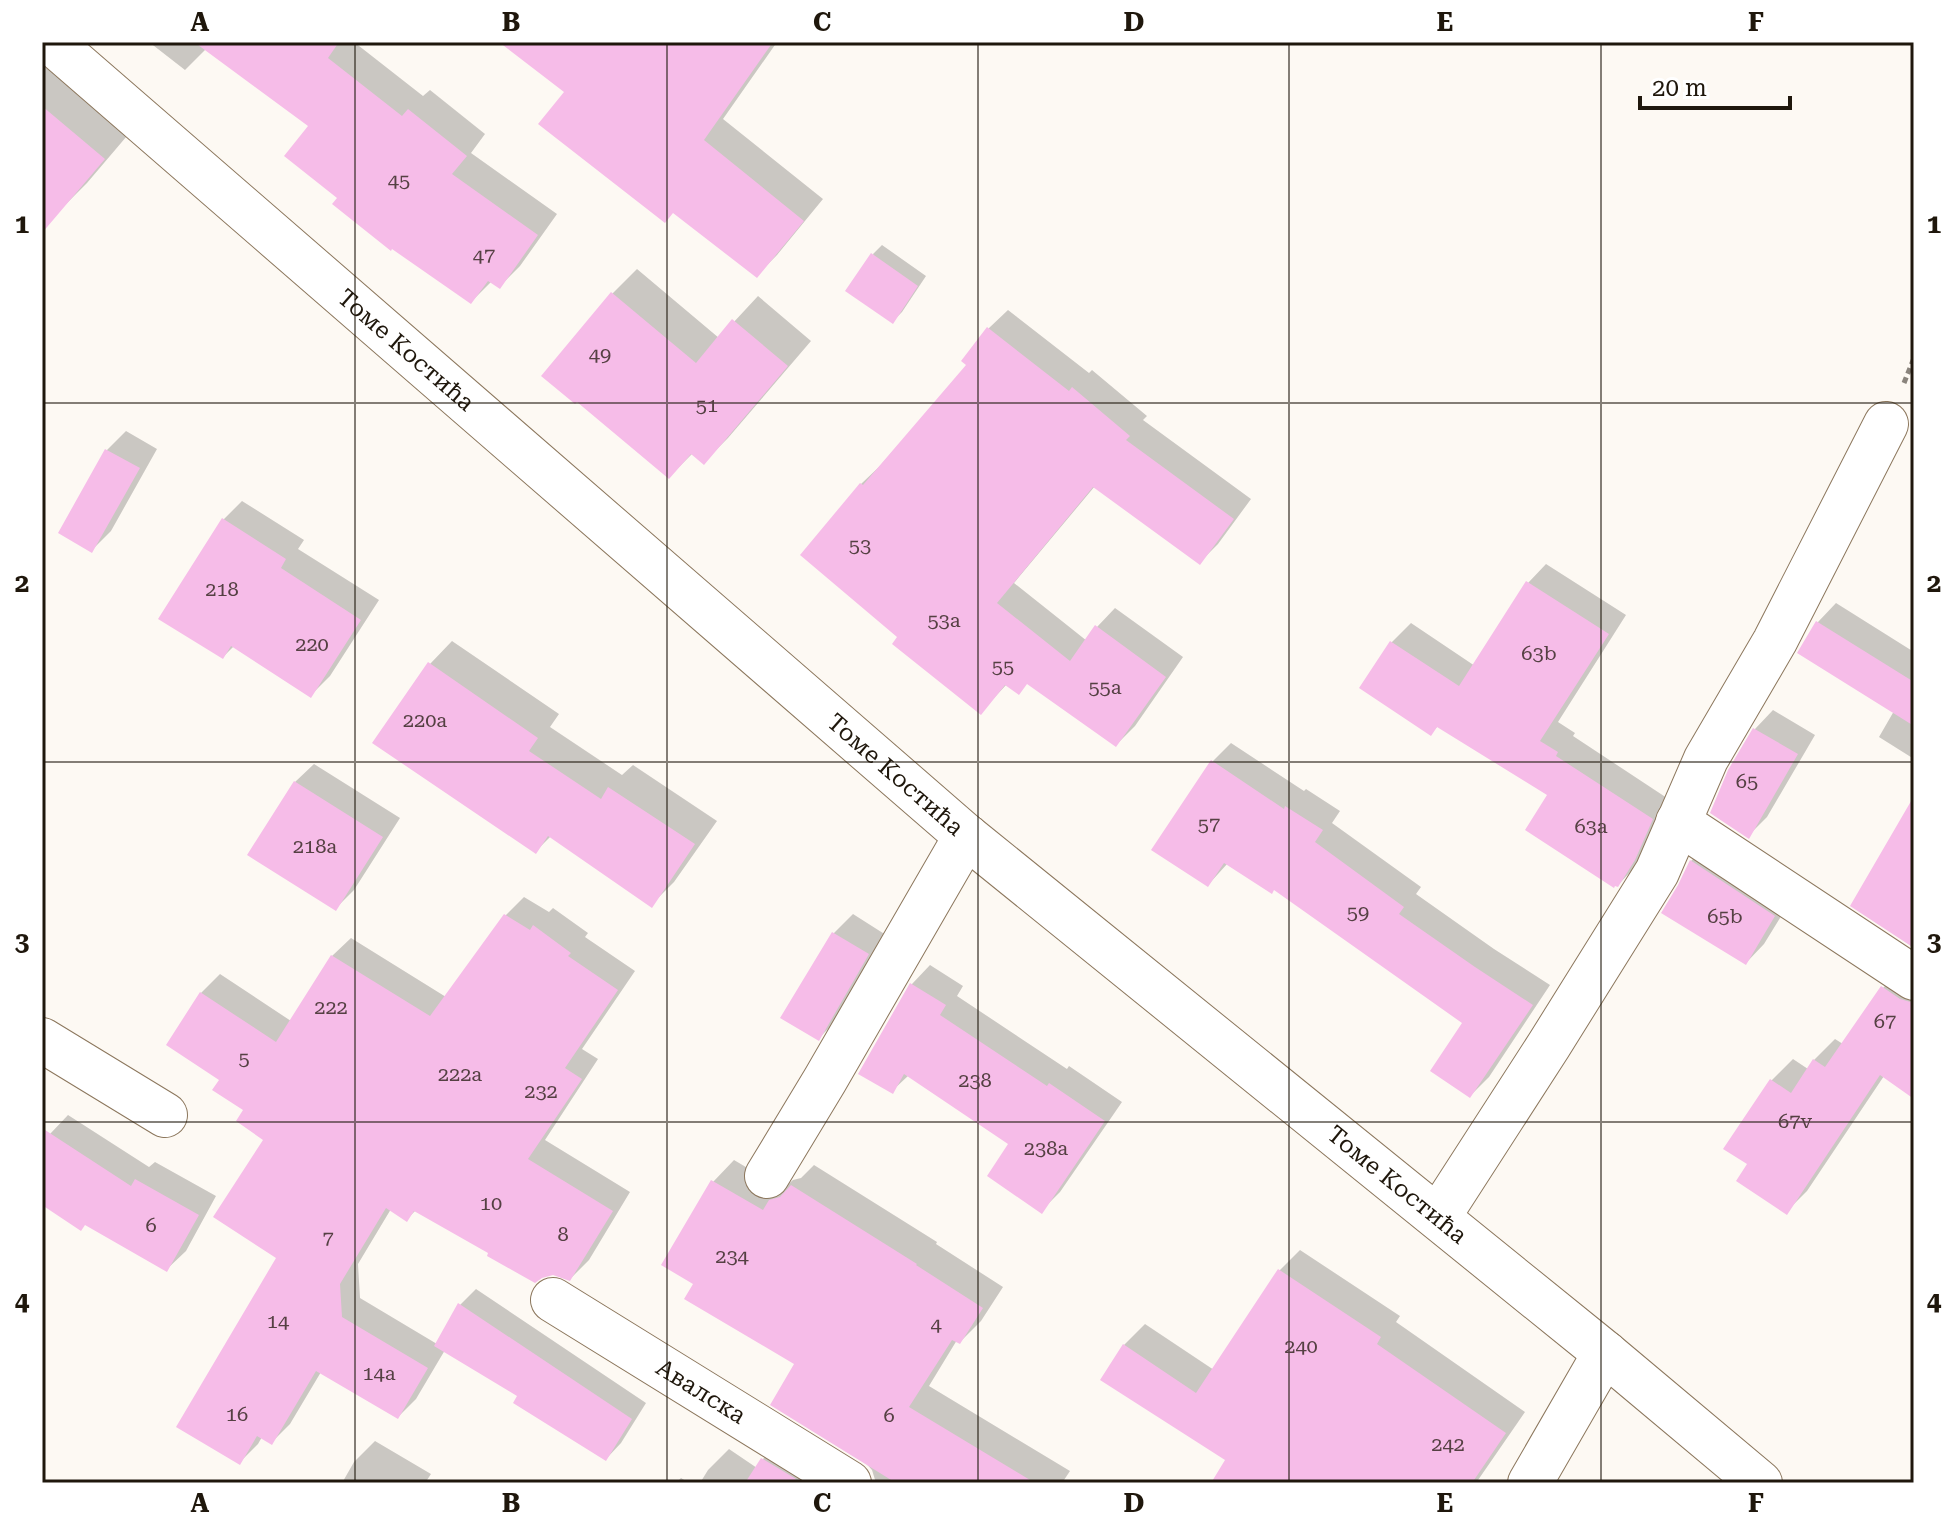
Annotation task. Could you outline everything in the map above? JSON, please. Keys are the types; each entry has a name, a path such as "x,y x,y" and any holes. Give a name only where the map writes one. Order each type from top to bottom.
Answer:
{"street":[{"name":"Томе Костића","path":"51,42 966,836 1605,1353 1760,1483"},
{"path":"1438,1217 1657,872 1706,759 1775,641 1886,424"},
{"path":"1678,822 1914,978"},
{"path":"767,1176 966,836"},
{"path":"42,1040 165,1115"},
{"name":"Авалска","path":"553,1300 849,1483"},
{"path":"1530,1483 1605,1353"}],"building":[{"path":"194,42 339,42 328,58 402,116 408,109 467,156 452,174 538,235 500,289 488,281 471,304 391,251 332,204 337,198 284,156 308,126"},
{"path":"499,42 773,42 704,140 804,221 757,278 673,213 665,223 538,124 564,92"},
{"path":"42,106 105,159 42,233"},
{"path":"871,253 918,286 893,324 845,291"},
{"path":"611,292 696,363 732,319 788,366 704,465 691,454 669,479 541,376"},
{"path":"987,327 1069,391 1072,387 1130,436 1126,440 1234,519 1200,565 1093,487 997,603 1070,661 1095,625 1166,677 1116,747 1027,684 1019,695 1005,685 981,715 892,644 897,637 800,555 966,365 961,361"},
{"path":"105,449 140,468 92,553 58,533"},
{"path":"222,518 286,559 281,568 361,620 311,698 231,646 223,659 158,619"},
{"path":"1526,581 1609,634 1540,741 1558,752 1556,756 1653,819 1635,860 1618,887 1614,888 1525,830 1547,795 1437,727 1431,736 1359,688 1390,641 1459,686"},
{"path":"1816,621 1914,682 1914,726 1797,653"},
{"path":"428,662 538,738 529,751 601,799 608,787 695,844 652,908 548,836 536,854 372,743"},
{"path":"1753,728 1798,754 1749,839 1710,813 1728,770"},
{"path":"1211,760 1284,809 1285,806 1323,830 1315,842 1404,907 1399,914 1533,1005 1470,1098 1430,1071 1462,1023 1274,890 1272,894 1224,863 1208,887 1151,850"},
{"path":"294,781 383,837 336,911 247,855"},
{"path":"1914,796 1914,948 1850,906"},
{"path":"1690,860 1775,916 1746,965 1661,913"},
{"path":"504,914 530,930 533,925 571,953 568,956 618,990 565,1068 582,1079 528,1159 613,1211 570,1281 553,1275 535,1283 414,1211 407,1222 386,1208 340,1284 342,1317 428,1368 398,1419 316,1371 272,1445 257,1436 240,1465 176,1427 276,1258 213,1217 263,1140 236,1121 243,1110 212,1090 219,1080 166,1045 200,992 276,1042 331,955 430,1016"},
{"path":"832,932 869,954 819,1041 780,1018"},
{"path":"910,983 946,1005 940,1015 1105,1121 1042,1214 987,1176 1008,1144 904,1074 893,1094 858,1074"},
{"path":"1881,986 1900,999 1914,1003 1914,1099 1880,1075 1787,1215 1736,1181 1747,1164 1723,1149 1770,1079 1791,1093 1813,1059 1825,1067"},
{"path":"42,1128 131,1186 135,1179 199,1215 167,1272 85,1225 81,1231 42,1205"},
{"path":"711,1180 763,1210 769,1200 780,1197 791,1185 983,1308 960,1344 952,1340 909,1407 1035,1483 896,1483 770,1405 794,1364 684,1299 693,1284 661,1265"},
{"path":"1278,1269 1381,1337 1377,1344 1506,1433 1472,1483 1211,1483 1225,1460 1100,1380 1123,1344 1196,1393"},
{"path":"458,1303 632,1419 606,1461 513,1403 517,1396 434,1346"},
{"path":"761,1458 796,1479 793,1483 745,1483"}]}
